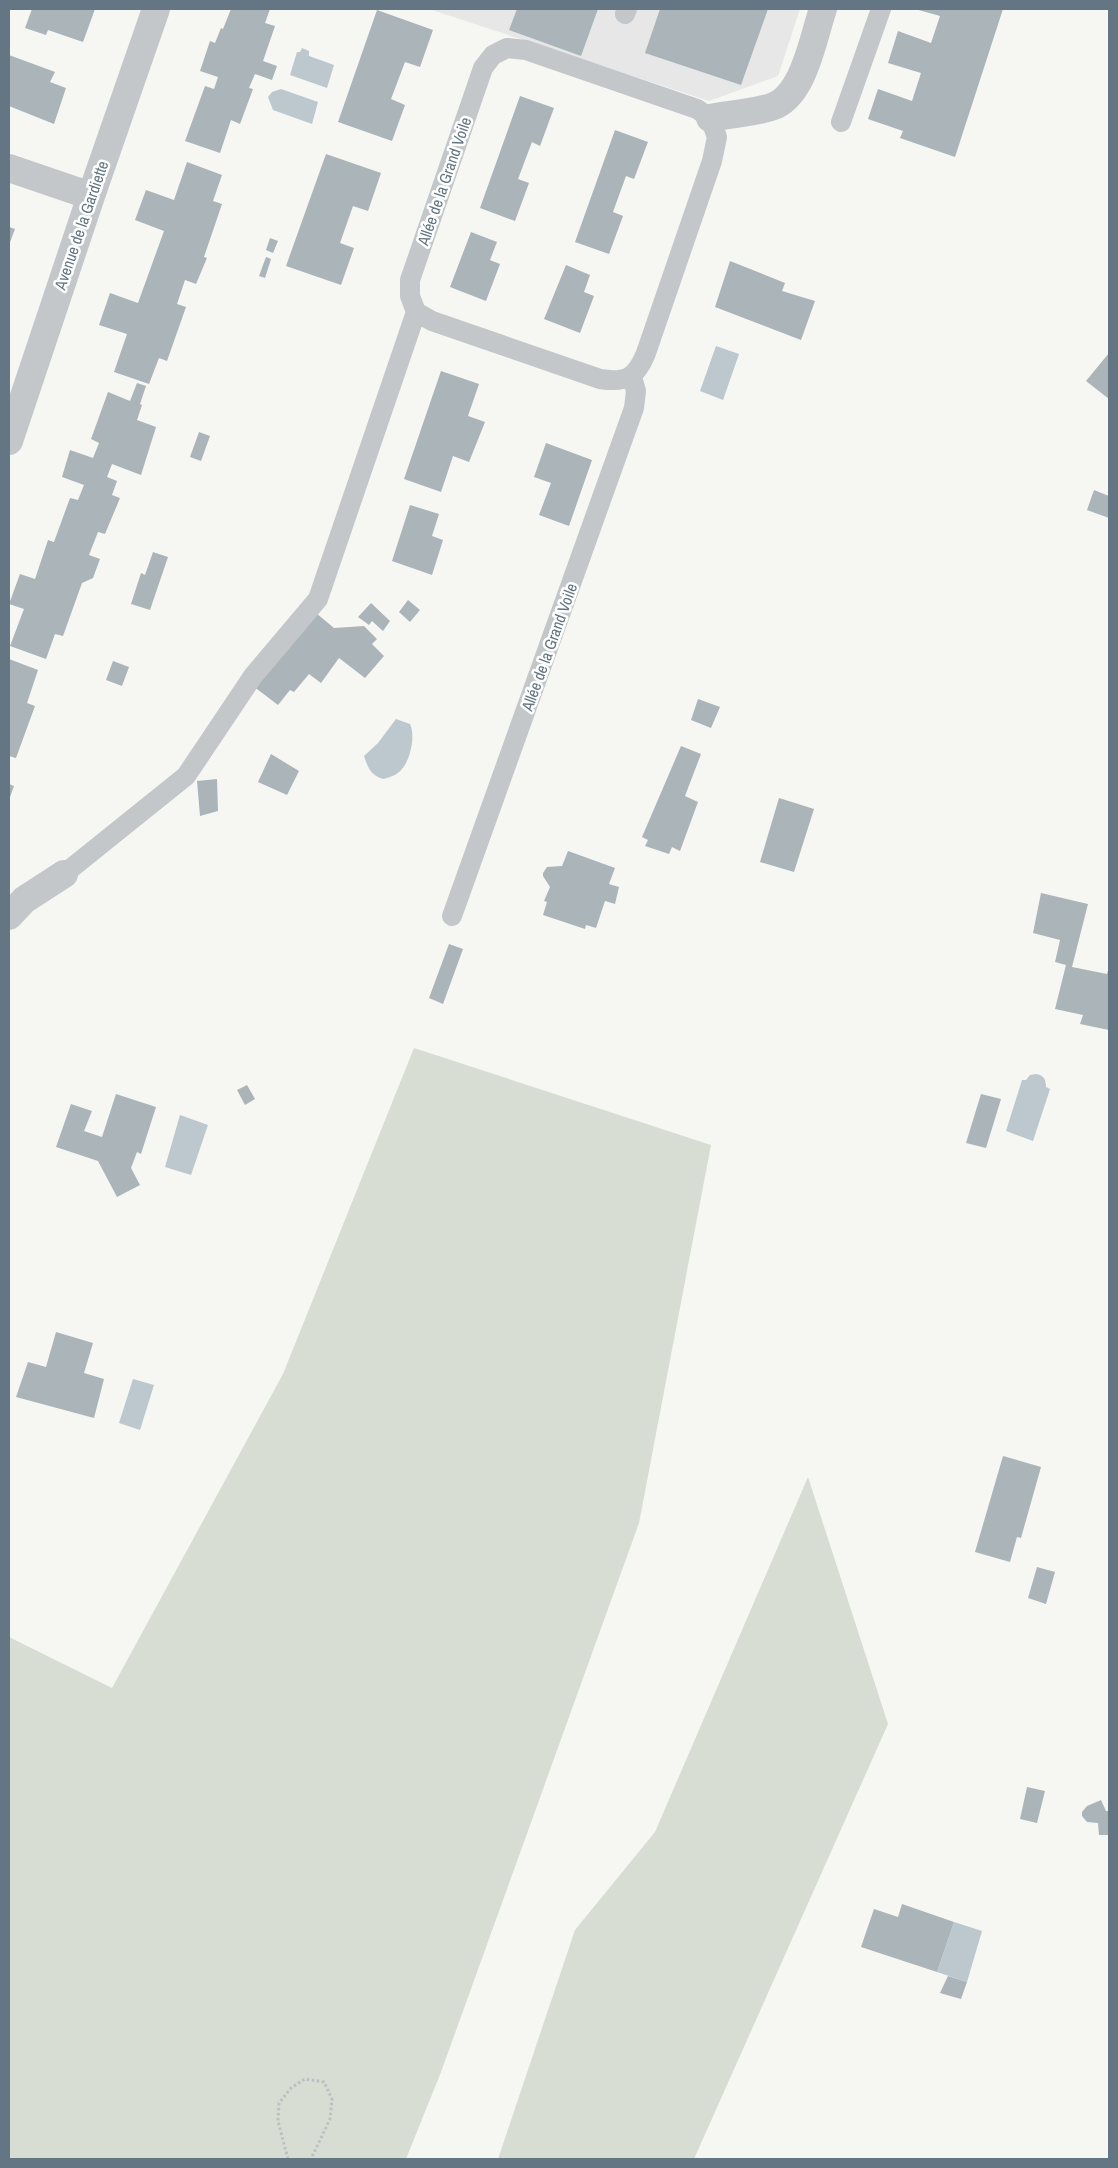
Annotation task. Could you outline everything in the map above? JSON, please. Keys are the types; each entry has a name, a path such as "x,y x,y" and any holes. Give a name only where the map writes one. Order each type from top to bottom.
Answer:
{"street":[{"name":"Avenue de la Gardiette","path":"9,441 90,196 156,9"},
{"path":"710,118 772,107 789,97 800,81 823,9"},
{"path":"9,168 90,196"},
{"path":"9,916 24,900 64,874"}],"lane":[{"path":"841,122 881,9"},
{"name":"Allée de la Grand Voile","path":"416,312 410,296 410,280 483,68 494,55 507,48 526,50 697,109 710,118"},
{"path":"64,874 186,776 253,676 318,599 416,312 432,321 600,379 616,382 632,377 641,366 646,353 712,161 717,138 710,118"},
{"name":"Allée de la Grand Voile","path":"452,916 634,408 636,391 632,377"}],"path":[{"path":"288,2159 278,2121 279,2103 291,2088 305,2079 324,2082 332,2099 330,2119 311,2159"}],"shaded area":[{"path":"429,9 800,9 778,76 709,101"},
{"path":"302,48 309,51 309,56 334,65 327,88 290,75 297,52 300,52"},
{"path":"281,89 318,102 312,124 273,110 268,97 272,92"},
{"path":"716,346 739,354 723,400 700,391"},
{"path":"396,719 410,724 412,729 411,750 403,768 396,774 384,779 376,776 371,771 364,756 378,743"},
{"path":"414,1048 711,1145 639,1523 441,2072 406,2159 9,2159 9,1637 112,1688 283,1374"},
{"path":"1036,1074 1043,1077 1046,1087 1050,1089 1033,1141 1006,1131 1022,1080 1026,1080 1030,1075"},
{"path":"180,1115 208,1125 191,1175 165,1167"},
{"path":"133,1379 154,1385 140,1430 119,1423"},
{"path":"808,1477 888,1724 694,2159 498,2159 575,1930 655,1832"},
{"path":"954,1922 982,1931 967,1982 937,1972"}],"building":[{"path":"32,9 95,9 83,42 48,30 46,35 25,28"},
{"path":"231,9 270,9 265,23 275,26 263,61 277,66 272,80 255,74 249,88 253,89 240,124 231,120 220,153 185,141 205,86 214,89 218,77 200,71 210,41 215,43"},
{"path":"517,9 598,9 581,56 509,30"},
{"path":"660,9 768,9 741,85 645,53"},
{"path":"915,9 1003,9 955,157 900,138 903,131 868,119 878,89 912,101 921,73 888,63 898,31 931,43 940,16"},
{"path":"377,10 433,30 420,67 405,62 391,99 405,105 392,141 338,122"},
{"path":"9,55 55,72 50,82 66,88 54,124 9,106"},
{"path":"520,96 554,108 540,146 532,142 518,179 529,183 515,221 480,208"},
{"path":"615,130 648,142 634,179 626,176 613,212 623,216 609,254 575,242"},
{"path":"326,154 381,173 368,211 353,206 340,243 354,248 341,285 286,266"},
{"path":"187,162 222,175 213,201 222,204 204,257 207,258 196,284 185,280 177,304 186,307 167,361 159,358 149,384 114,372 127,334 99,325 110,293 138,303 164,231 135,220 146,190 174,200"},
{"path":"9,227 15,229 9,245"},
{"path":"471,232 497,242 490,260 500,264 486,301 450,287"},
{"path":"270,238 278,241 273,253 266,250"},
{"path":"266,257 271,259 265,278 259,276"},
{"path":"730,261 785,283 782,291 815,301 801,340 715,307"},
{"path":"566,265 590,275 584,292 594,296 580,333 544,319"},
{"path":"1109,353 1109,399 1086,381"},
{"path":"441,371 479,384 468,416 485,422 469,462 453,456 441,492 404,479"},
{"path":"137,383 146,386 137,420 156,427 141,475 112,464 107,477 117,481 112,495 120,498 105,534 98,532 89,555 100,559 93,578 82,583 63,636 55,634 46,659 10,646 24,609 9,604 20,574 35,579 48,540 54,542 70,498 78,500 84,485 62,477 70,450 93,458 99,443 91,439 108,392 130,401"},
{"path":"199,432 210,436 201,461 190,457"},
{"path":"546,443 592,460 569,526 539,515 551,483 534,477"},
{"path":"1094,490 1109,496 1109,518 1087,510"},
{"path":"410,505 439,514 432,536 443,540 432,575 392,561"},
{"path":"153,552 168,557 150,610 131,604 141,573 145,575"},
{"path":"408,600 420,610 410,622 399,612"},
{"path":"371,603 390,621 383,631 372,621 369,625 358,617"},
{"path":"316,613 334,628 364,626 377,639 372,644 384,656 365,678 339,658 321,683 309,674 294,692 290,690 278,705 253,686"},
{"path":"9,659 38,670 27,703 35,706 16,758 9,756"},
{"path":"113,661 129,667 122,686 106,680"},
{"path":"698,699 720,707 711,728 691,720"},
{"path":"681,746 701,754 685,796 698,802 680,851 672,847 669,854 645,846 648,840 642,837"},
{"path":"271,754 299,771 287,795 258,782"},
{"path":"217,779 218,811 200,816 197,781"},
{"path":"9,784 14,786 9,800"},
{"path":"779,798 814,809 794,872 760,862"},
{"path":"568,851 615,868 609,884 619,887 615,904 605,901 596,928 586,925 585,929 543,915 547,902 544,901 550,887 543,873 547,867 562,866"},
{"path":"1041,893 1088,904 1072,967 1107,974 1109,967 1109,1030 1080,1024 1083,1015 1055,1009 1066,965 1055,962 1060,940 1033,933"},
{"path":"449,944 463,949 443,1004 429,998"},
{"path":"247,1085 255,1099 245,1105 237,1090"},
{"path":"116,1094 156,1107 141,1154 137,1152 131,1168 140,1185 117,1197 98,1161 56,1147 71,1104 92,1111 84,1131 102,1137"},
{"path":"981,1094 1001,1099 986,1148 966,1143"},
{"path":"56,1332 93,1343 84,1373 104,1379 94,1418 16,1397 28,1362 46,1367"},
{"path":"1003,1456 1041,1467 1021,1538 1017,1537 1010,1562 975,1552"},
{"path":"1037,1567 1055,1572 1046,1604 1028,1598"},
{"path":"1027,1787 1045,1791 1037,1823 1020,1819"},
{"path":"1101,1800 1106,1811 1109,1811 1109,1835 1099,1835 1098,1823 1087,1822 1082,1816 1082,1812 1087,1806"},
{"path":"902,1904 954,1922 937,1972 861,1947 874,1909 898,1917"},
{"path":"948,1976 967,1982 961,1999 940,1993"}]}
